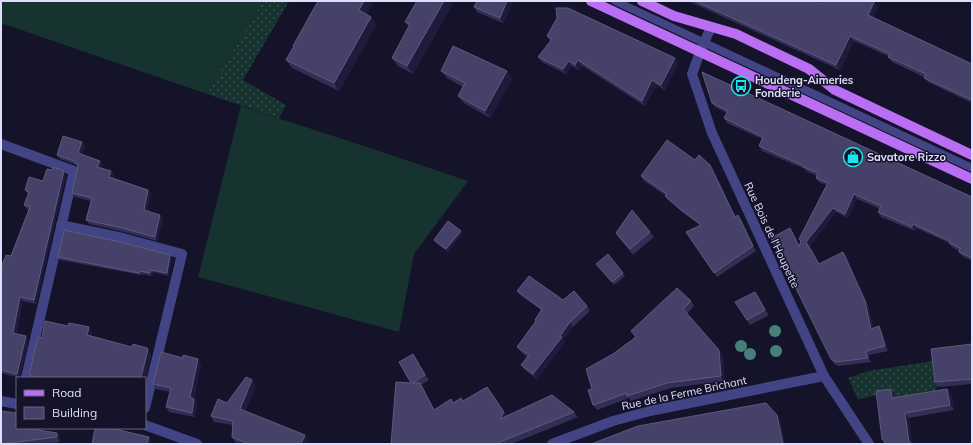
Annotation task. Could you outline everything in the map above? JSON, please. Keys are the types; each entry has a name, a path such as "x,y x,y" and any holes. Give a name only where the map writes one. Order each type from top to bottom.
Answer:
{"main road":[{"path":"591,1 702,48 972,180"},
{"path":"642,1 674,16 736,34 809,69 835,90 972,154"}],"street":[{"name":"Rue Bois de l'Houpette","path":"711,27 692,74 712,133 824,376 869,444"},
{"path":"1,144 74,171 26,377"},
{"path":"61,226 123,238 182,254 146,404"},
{"name":"Rue de la Ferme Brichant","path":"552,444 613,420 650,411 824,376"},
{"path":"1,401 16,404"},
{"path":"146,425 197,444"}],"lane":[{"path":"615,1 702,48 972,168"}],"green space":[{"path":"1,1 263,1 207,94 1,23"},
{"path":"263,1 289,1 243,80 286,105 279,118 207,94"},
{"path":"241,106 468,181 414,254 399,332 198,277"},
{"path":"934,361 938,386 931,395 895,402 893,392 858,399 848,378 868,371"}],"building":[{"path":"318,1 364,1 359,10 371,17 334,83 286,60"},
{"path":"417,1 444,1 407,66 392,58 410,24 405,22"},
{"path":"477,1 507,1 500,18 474,7"},
{"path":"695,1 817,1 821,4 823,1 872,1 874,2 868,15 972,64 972,100 924,78 926,74 888,57 890,54 850,36 836,65"},
{"path":"556,8 568,8 675,58 661,85 652,80 642,101 578,60 575,65 569,61 563,69 538,57 552,39 547,36 557,18"},
{"path":"453,46 507,71 485,111 458,96 465,83 441,71"},
{"path":"702,72 972,197 972,258 959,252 960,248 949,243 950,241 913,224 912,227 878,212 881,206 854,194 845,214 833,208 806,242 819,264 843,252 865,301 871,329 879,326 885,346 866,351 868,358 836,362 831,359 771,238 790,228 799,247 801,241 799,239 828,183 816,178 818,173 759,146 763,137 724,118 728,111 712,103"},
{"path":"63,136 82,142 78,153 100,161 97,167 111,171 109,177 148,190 144,210 160,215 155,237 86,220 92,198 72,193 78,166 74,161 57,155"},
{"path":"667,140 695,160 699,155 710,165 735,217 738,215 753,246 714,273 686,232 701,225 665,196 667,194 641,176"},
{"path":"53,167 64,171 34,300 20,297 13,333 26,336 17,374 1,370 1,268 6,255 11,256 30,207 24,205 29,192 25,190 29,177 43,181 47,169 52,170"},
{"path":"632,210 650,232 630,249 616,233"},
{"path":"448,221 461,231 446,249 434,240"},
{"path":"64,230 170,255 167,273 151,270 150,273 140,271 139,273 58,257"},
{"path":"608,254 623,273 612,282 596,264"},
{"path":"529,276 563,300 574,291 587,306 570,322 560,336 562,337 533,374 521,365 529,355 517,347 536,321 535,320 542,309 517,291"},
{"path":"677,288 691,301 683,309 719,350 721,376 667,383 627,396 627,393 593,405 588,390 592,389 586,369 613,354 636,337 631,331"},
{"path":"755,292 765,310 747,320 735,302"},
{"path":"45,321 68,326 69,323 89,327 87,335 132,347 133,344 147,348 141,377 37,377 29,375 38,337 42,338"},
{"path":"972,344 972,379 935,382 931,349"},
{"path":"161,352 183,358 183,355 198,359 190,397 194,399 192,413 166,407 171,388 153,384"},
{"path":"413,354 425,375 412,383 420,383 434,410 451,399 453,403 461,398 463,401 487,387 504,412 500,419 552,395 574,412 495,444 391,444 396,382 411,383 399,362"},
{"path":"246,377 252,380 240,409 305,435 301,444 249,444 232,437 233,421 211,416 218,399 227,403"},
{"path":"891,389 892,398 947,389 950,405 905,413 909,442 912,444 886,444 882,439 876,391"},
{"path":"766,403 777,415 783,444 591,444 638,426"},
{"path":"1,411 16,413 16,429 32,429 57,433 57,437 1,444"},
{"path":"95,429 114,429 149,437 147,444 92,444"}],"place":[{"name":"Houdeng-Aimeries Fonderie","path":"741,86"},
{"name":"Savatore Rizzo","path":"853,157"}]}
